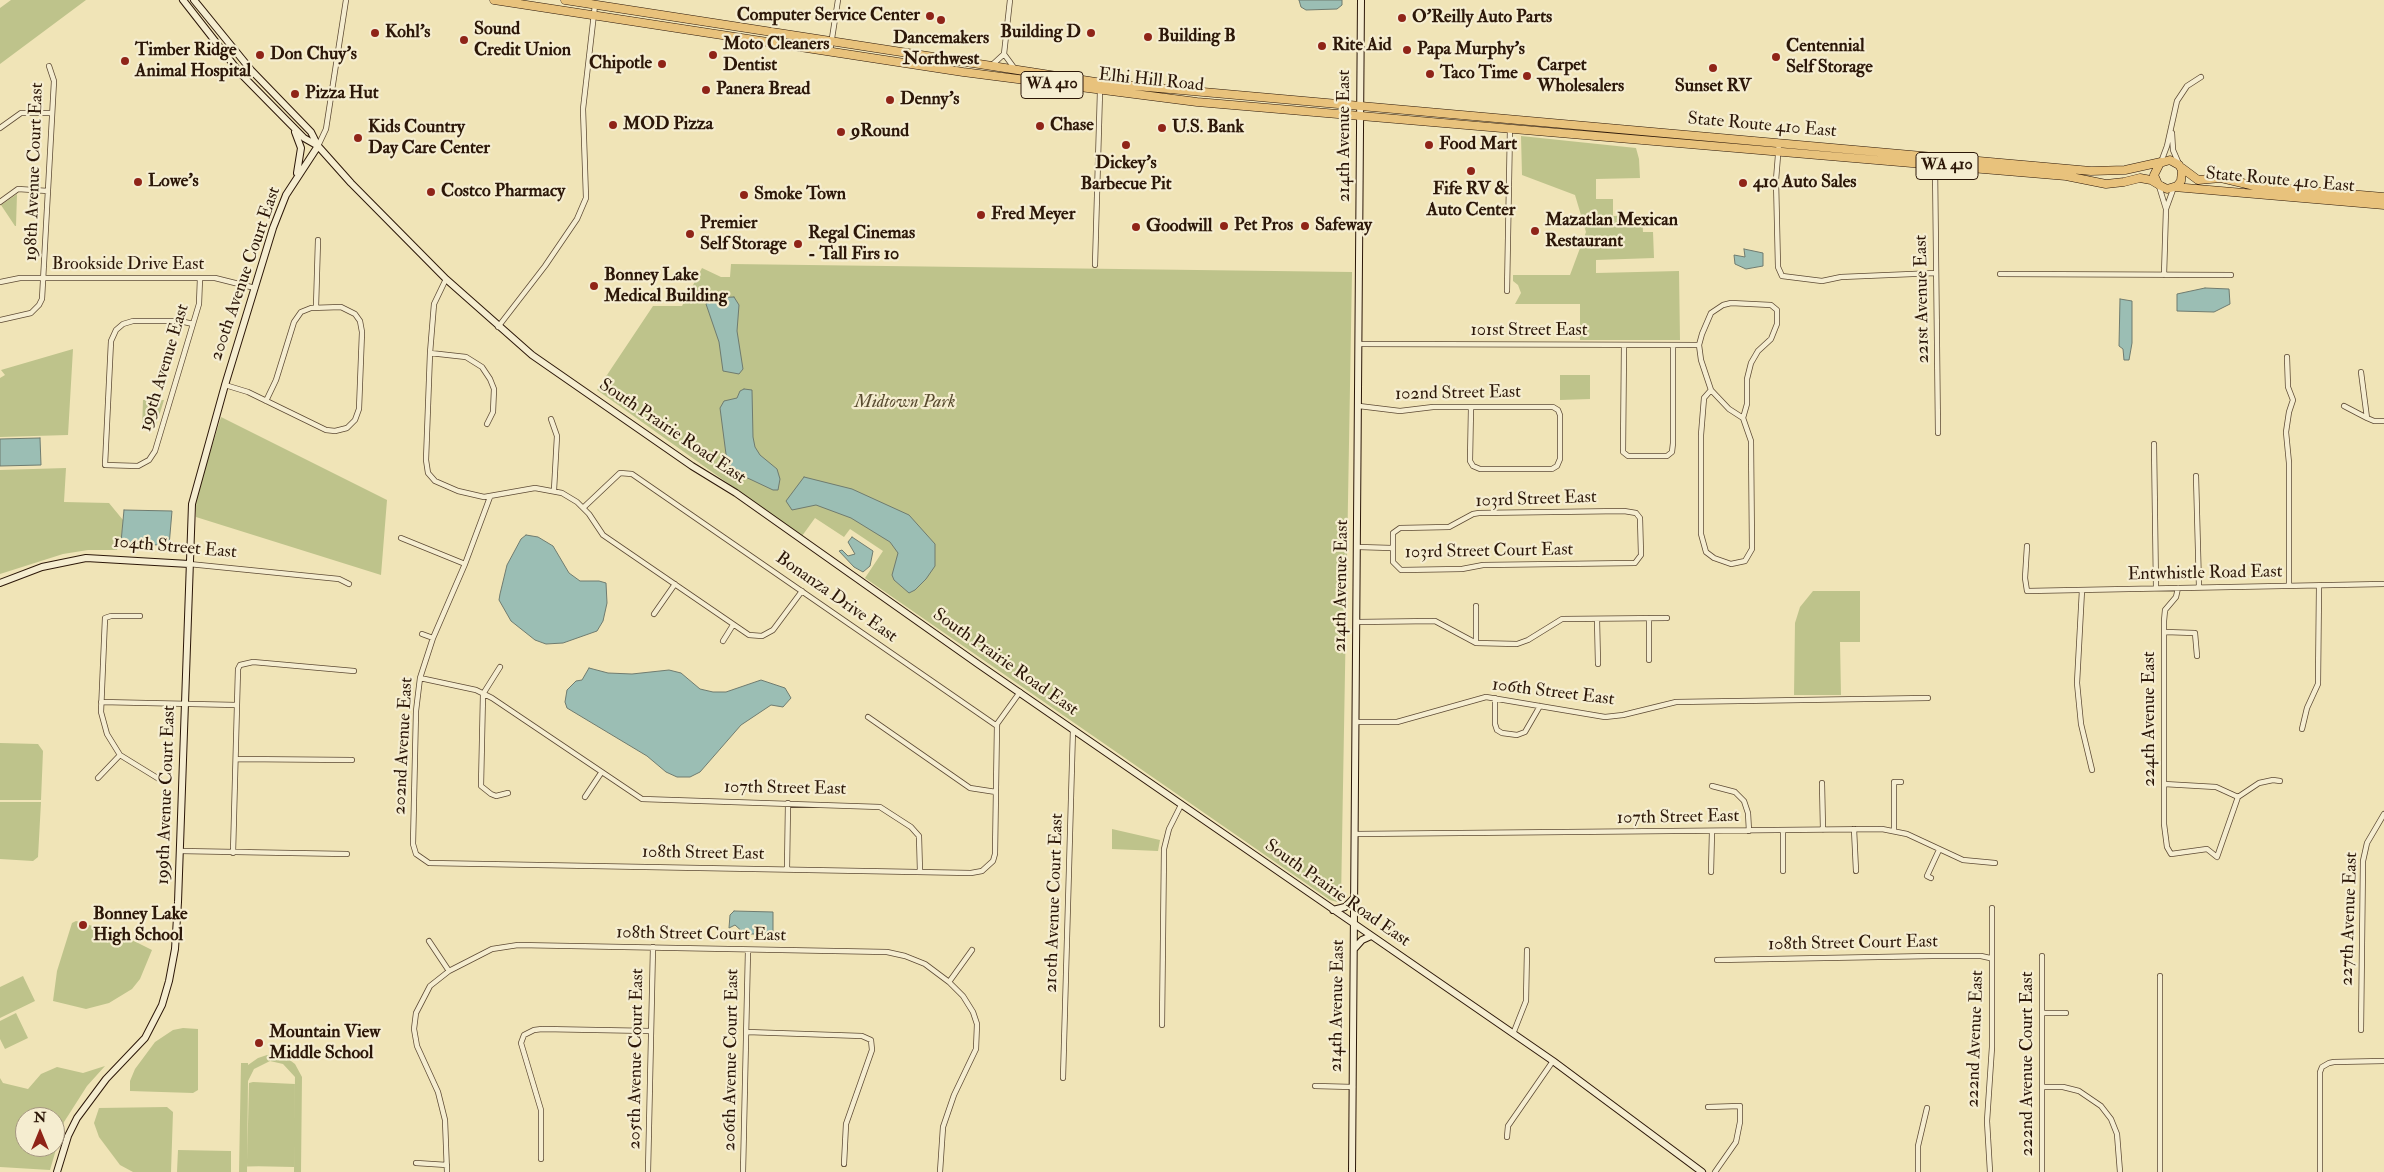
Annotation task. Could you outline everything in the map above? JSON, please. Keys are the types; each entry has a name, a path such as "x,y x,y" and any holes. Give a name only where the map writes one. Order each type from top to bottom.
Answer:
{"main road":[{"name":"South Prairie Road East","path":"183,0 232,64 292,126 304,138 318,146 446,279 498,327 551,369 631,422 692,466 736,493 1354,925 1553,1061 1702,1172"},
{"name":"South Prairie Road East","path":"194,0 251,70 311,132 318,146"},
{"name":"Elhi Hill Road","path":"494,0 1100,91 1216,104 1360,115"},
{"name":"Elhi Hill Road","path":"565,0 1102,83 1315,104 1360,105"},
{"name":"214th Avenue East","path":"1352,1172 1361,0"},
{"name":"State Route 410 East","path":"1360,105 1778,147 1935,165 2066,176 2106,184 2140,178 2158,184"},
{"name":"State Route 410 East","path":"1360,115 2091,172 2125,170 2161,162"},
{"path":"292,126 301,148 296,178"},
{"name":"200th Avenue Court East","path":"189,564 192,504 195,487 279,210 296,178 318,146"},
{"name":"WA 410","path":"2161,162 2170,160 2180,166"},
{"path":"2158,184 2155,172 2161,162"},
{"path":"2174,188 2182,177 2180,166"},
{"name":"State Route 410 East","path":"2180,166 2198,180 2221,178 2255,186 2384,197"},
{"name":"WA 410","path":"2158,184 2167,189 2174,188"},
{"name":"State Route 410 East","path":"2174,188 2384,205"},
{"name":"104th Street East","path":"0,583 48,566 86,558 189,564"},
{"name":"199th Avenue Court East","path":"56,1172 65,1143 77,1118 106,1079 145,1038 162,1005 175,949 189,564"},
{"path":"1333,910 1345,907 1354,897"},
{"path":"1354,948 1362,940 1371,936"}],"street":[{"name":"200th Avenue Court East","path":"318,146 326,129 346,0"},
{"path":"830,51 838,0"},
{"path":"992,66 1004,54 1010,0"},
{"path":"498,327 556,250 577,219 586,198 583,109 596,4"},
{"path":"1004,54 1016,70"},
{"name":"198th Avenue Court East","path":"0,320 23,315 35,310 42,299 54,80 49,66"},
{"path":"2161,162 2167,146 2173,112 2180,96 2187,86 2200,77"},
{"path":"1095,265 1100,91"},
{"path":"0,128 21,113 52,114"},
{"path":"2171,124 2173,150 2180,166"},
{"path":"1507,291 1510,128"},
{"path":"1778,147 1776,180 1778,267 1782,276 1822,281 1841,277 1936,273"},
{"name":"221st Avenue East","path":"1935,165 1938,433"},
{"path":"2158,184 2166,209"},
{"path":"2164,275 2166,209 2174,188"},
{"path":"0,202 18,189 48,191"},
{"path":"316,307 318,240"},
{"path":"2000,274 2231,275"},
{"name":"Brookside Drive East","path":"0,282 20,278 200,278 226,280 255,288"},
{"name":"199th Avenue East","path":"193,324 180,321 133,321 123,324 116,330 111,341 105,465 133,467 146,462 155,452 193,324 200,300 200,278"},
{"path":"446,279 434,304 430,353 426,467 432,479 472,495 490,497 522,489 554,490 569,497 583,508 603,534 749,635 768,634 776,627 802,591"},
{"path":"1711,390 1704,398 1701,487 1702,542 1706,552 1731,564 1745,560 1752,549 1751,441 1743,418 1747,404 1747,379 1750,363 1758,351 1771,339 1777,324 1776,310 1771,305 1731,303 1714,309 1704,325 1699,345 1711,390 1729,409 1743,418"},
{"path":"225,385 266,401 326,430 335,432 347,428 355,420 358,409 362,332 360,321 355,314 341,307 316,307 305,310 296,317 276,380 266,401"},
{"name":"101st Street East","path":"1359,344 1699,345"},
{"path":"1624,345 1623,452 1630,456 1667,456 1672,452 1673,345"},
{"path":"430,353 466,357 482,367 494,389 493,412 487,424"},
{"path":"2287,357 2288,387 2293,400 2288,412 2286,432 2289,586"},
{"path":"2361,372 2366,418"},
{"name":"102nd Street East","path":"1359,406 1400,411 1432,407 1471,407 1553,407 1558,410 1560,416 1560,451 1557,466 1552,469 1480,469 1473,466 1470,461 1471,407"},
{"path":"2344,406 2366,418 2374,421 2384,421"},
{"path":"552,419 557,436 554,490"},
{"path":"2154,444 2156,588"},
{"name":"Bonanza Drive East","path":"583,508 620,473 624,472 642,480 997,726"},
{"path":"2196,476 2199,587"},
{"name":"202nd Avenue East","path":"418,856 413,844 416,711 420,678 433,638 465,564 490,497"},
{"name":"103rd Street East","path":"1392,548 1395,530 1449,527 1473,514 1624,511 1633,512 1638,515 1641,555 1635,563"},
{"path":"401,538 465,564"},
{"name":"Entwhistle Road East","path":"2027,546 2025,578 2027,591 2384,584"},
{"name":"103rd Street Court East","path":"1358,547 1392,548 1393,562 1401,570 1462,569 1484,565 1635,563"},
{"name":"104th Street East","path":"189,564 339,579 349,584"},
{"path":"654,614 675,584"},
{"path":"2302,729 2307,708 2318,684 2320,586"},
{"name":"224th Avenue East","path":"2178,588 2176,597 2165,610 2164,632 2165,837 2171,854 2207,849 2217,857 2238,796"},
{"path":"2082,590 2076,683 2080,724 2092,770"},
{"path":"1476,606 1476,643"},
{"path":"140,616 111,616 105,618 101,702 104,726 120,754 159,780"},
{"path":"1649,618 1649,660"},
{"path":"1357,622 1435,621 1476,643 1523,643 1562,619 1667,618"},
{"path":"1597,619 1598,664"},
{"path":"723,641 733,625"},
{"path":"2164,632 2195,633 2197,656"},
{"path":"422,634 433,638"},
{"path":"233,853 238,669 242,663 253,662 354,671"},
{"path":"500,667 484,694 481,786 496,796 508,793"},
{"path":"420,678 484,694 601,774 585,797"},
{"path":"868,717 970,788 978,791 996,792 997,726 1020,692"},
{"name":"106th Street East","path":"1356,722 1397,722 1479,698 1495,698 1606,717 1623,715 1676,702 1928,698"},
{"path":"1495,698 1495,724 1497,730 1502,734 1517,735 1525,732 1540,706"},
{"path":"101,702 237,705"},
{"name":"210th Avenue Court East","path":"1063,1078 1073,729"},
{"path":"98,778 120,754"},
{"path":"236,759 352,760"},
{"name":"107th Street East","path":"601,774 642,799 875,805 911,827 918,834 920,841 920,872"},
{"path":"2164,784 2216,787 2238,796 2258,783 2273,780 2280,781"},
{"path":"1894,830 1894,782 1902,782"},
{"path":"1822,783 1823,830"},
{"path":"1712,786 1735,792 1744,801 1748,813 1749,831"},
{"name":"108th Street East","path":"418,856 424,861 436,864 971,873 988,867 996,854 996,792"},
{"path":"788,802 788,869"},
{"path":"1162,1025 1164,849 1171,824 1182,805"},
{"name":"227th Avenue East","path":"2360,1030 2362,861 2367,843 2384,814"},
{"path":"1854,829 1856,871"},
{"path":"1783,830 1783,870"},
{"name":"107th Street East","path":"1355,834 1894,830 1963,860 1995,864"},
{"path":"1711,872 1712,831"},
{"path":"1931,878 1927,876 1939,850"},
{"path":"180,851 347,854"},
{"name":"222nd Avenue East","path":"1990,1172 1987,1121 1992,1047 1992,961 1990,958 1993,948 1992,908"},
{"path":"429,941 449,971"},
{"name":"108th Street Court East","path":"447,1172 446,1120 442,1105 417,1046 414,1029 416,1013 424,994 439,978 482,953 507,946 653,947 893,953 925,964 949,982 963,996 974,1012 978,1038 973,1058 954,1095 943,1127 940,1172"},
{"name":"205th Avenue Court East","path":"648,1172 653,947"},
{"name":"206th Avenue Court East","path":"743,1172 748,950"},
{"path":"949,982 972,950"},
{"path":"1513,1034 1525,1009 1527,950"},
{"name":"108th Street Court East","path":"1716,960 1932,956 1981,956 1990,958"},
{"name":"222nd Avenue Court East","path":"2042,956 2042,1172"},
{"path":"2160,976 2160,1172"},
{"path":"2042,1013 2066,1013"},
{"path":"541,1159 543,1130 541,1110 521,1043 526,1034 542,1029 651,1031"},
{"path":"747,1032 862,1036 872,1042 872,1050 846,1124 844,1164"},
{"path":"1507,1137 1508,1126 1553,1061"},
{"path":"2320,1172 2320,1072 2328,1062 2384,1061"},
{"path":"1315,1086 1353,1087"},
{"path":"2042,1087 2068,1088 2089,1096 2105,1110 2115,1127 2119,1144 2120,1172"},
{"path":"1708,1106 1740,1106 1740,1122 1736,1142 1715,1172"},
{"path":"1918,1172 1918,1146 1928,1108"},
{"path":"416,1163 447,1164"}],"green space":[{"path":"11,0 86,0 0,64 0,8"},
{"path":"1521,136 1636,148 1639,159 1640,178 1596,179 1596,199 1613,199 1613,216 1642,215 1643,232 1653,232 1654,258 1596,260 1596,273 1679,271 1680,340 1580,340 1580,304 1515,304 1521,293 1518,285 1513,281 1513,275 1570,275 1586,232 1575,195 1522,175"},
{"path":"17,194 16,226 15,226 1,205"},
{"name":"Midtown Park","path":"731,264 1352,272 1341,900 1337,902 1330,900 865,578 883,551 850,529 844,537 815,518 802,536 597,390 653,306 682,306 702,268 721,277 730,277"},
{"path":"73,349 68,435 0,437 0,378 5,375 1,370"},
{"path":"1560,375 1590,375 1590,399 1560,400"},
{"path":"143,400 164,400 155,429 142,429"},
{"path":"221,417 387,500 381,575 196,517 196,501"},
{"path":"66,468 64,502 109,503 123,520 121,542 117,550 88,550 63,554 0,574 0,470"},
{"path":"1813,591 1860,591 1860,642 1840,642 1841,695 1794,695 1795,623 1800,607"},
{"path":"0,743 38,744 43,751 41,800 0,800"},
{"path":"0,802 41,802 38,857 33,861 0,859"},
{"path":"1112,829 1160,840 1158,851 1112,849"},
{"path":"76,921 122,935 152,950 140,979 132,989 109,1003 86,1009 53,1001 57,971 72,923"},
{"path":"23,976 35,1001 0,1018 0,987"},
{"path":"16,1013 28,1038 5,1049 0,1039 0,1021"},
{"path":"183,1028 198,1029 198,1090 193,1093 130,1091 130,1081 135,1069 155,1042 173,1030"},
{"path":"267,1055 287,1058 295,1064 302,1077 301,1172 294,1172 295,1077 283,1064 270,1061 254,1069 248,1081 247,1172 239,1172 241,1063 248,1063 248,1065 258,1058"},
{"path":"105,1066 87,1086 65,1120 65,1107 15,1107 15,1157 54,1157 50,1170 0,1167 0,1078 3,1083 28,1089 41,1074 57,1067 83,1073"},
{"path":"249,1083 295,1084 294,1167 247,1166"},
{"path":"167,1107 173,1112 171,1172 133,1172 120,1165 99,1137 94,1123 99,1108"},
{"path":"178,1150 231,1151 231,1172 177,1172"}],"water":[{"path":"1299,0 1342,0 1342,5 1337,9 1306,10 1301,7"},
{"path":"1744,249 1763,253 1763,266 1746,269 1735,264 1734,255 1745,257"},
{"path":"2205,288 2229,289 2230,304 2214,312 2177,311 2177,294"},
{"path":"734,297 739,305 737,331 743,369 739,374 723,371 719,342 706,304 711,298"},
{"path":"2120,299 2132,301 2132,343 2129,360 2124,360 2123,349 2119,346"},
{"path":"744,389 752,390 755,447 760,455 777,469 780,479 778,490 773,490 737,473 727,462 720,408 724,401 737,398 740,391"},
{"path":"40,438 41,465 0,466 0,439"},
{"path":"804,477 852,489 909,515 935,544 935,566 926,579 909,593 894,580 892,575 898,553 890,542 851,518 816,505 792,510 786,501"},
{"path":"124,510 172,511 169,546 121,542"},
{"path":"526,535 538,537 553,546 569,573 580,581 606,583 607,603 603,621 597,631 563,643 546,644 535,640 511,621 499,600 500,594 507,565 521,539"},
{"path":"852,537 873,551 870,566 863,572 854,567 839,551 842,550 848,556 855,554 848,542"},
{"path":"589,668 608,673 632,674 669,670 681,673 700,689 713,692 726,692 761,680 785,688 791,698 783,707 771,705 741,725 700,772 690,777 677,777 666,772 647,756 567,708 565,702 567,690 576,681 582,680"},
{"path":"734,911 773,912 773,934 745,934 735,925 729,928 730,915"}],"place":[{"name":"Computer Service Center","path":"930,16"},
{"name":"O'Reilly Auto Parts","path":"1402,18"},
{"name":"Dancemakers Northwest","path":"941,20"},
{"name":"Kohl's","path":"375,33"},
{"name":"Building D","path":"1091,33"},
{"name":"Building B","path":"1148,37"},
{"name":"Sound Credit Union","path":"464,40"},
{"name":"Rite Aid","path":"1322,46"},
{"name":"Papa Murphy's","path":"1407,50"},
{"name":"Don Chuy's","path":"260,55"},
{"name":"Moto Cleaners Dentist","path":"713,55"},
{"name":"Centennial Self Storage","path":"1776,57"},
{"name":"Timber Ridge Animal Hospital","path":"125,61"},
{"name":"Chipotle","path":"662,64"},
{"name":"Sunset RV","path":"1713,68"},
{"name":"Taco Time","path":"1430,74"},
{"name":"Carpet Wholesalers","path":"1527,76"},
{"name":"Panera Bread","path":"706,90"},
{"name":"Pizza Hut","path":"295,94"},
{"name":"Denny's","path":"890,100"},
{"name":"MOD Pizza","path":"613,125"},
{"name":"Chase","path":"1040,126"},
{"name":"U.S. Bank","path":"1162,128"},
{"name":"9Round","path":"841,132"},
{"name":"Kids Country Day Care Center","path":"358,138"},
{"name":"Dickey's Barbecue Pit","path":"1126,145"},
{"name":"Food Mart","path":"1429,145"},
{"name":"Fife RV & Auto Center","path":"1471,171"},
{"name":"Lowe's","path":"138,182"},
{"name":"410 Auto Sales","path":"1743,183"},
{"name":"Costco Pharmacy","path":"431,192"},
{"name":"Smoke Town","path":"744,195"},
{"name":"Fred Meyer","path":"981,215"},
{"name":"Pet Pros","path":"1224,226"},
{"name":"Safeway","path":"1305,226"},
{"name":"Goodwill","path":"1136,227"},
{"name":"Mazatlan Mexican Restaurant","path":"1535,231"},
{"name":"Premier Self Storage","path":"690,234"},
{"name":"Regal Cinemas - Tall Firs 10","path":"798,244"},
{"name":"Bonney Lake Medical Building","path":"594,286"},
{"name":"Bonney Lake High School","path":"83,925"},
{"name":"Mountain View Middle School","path":"259,1043"}]}
